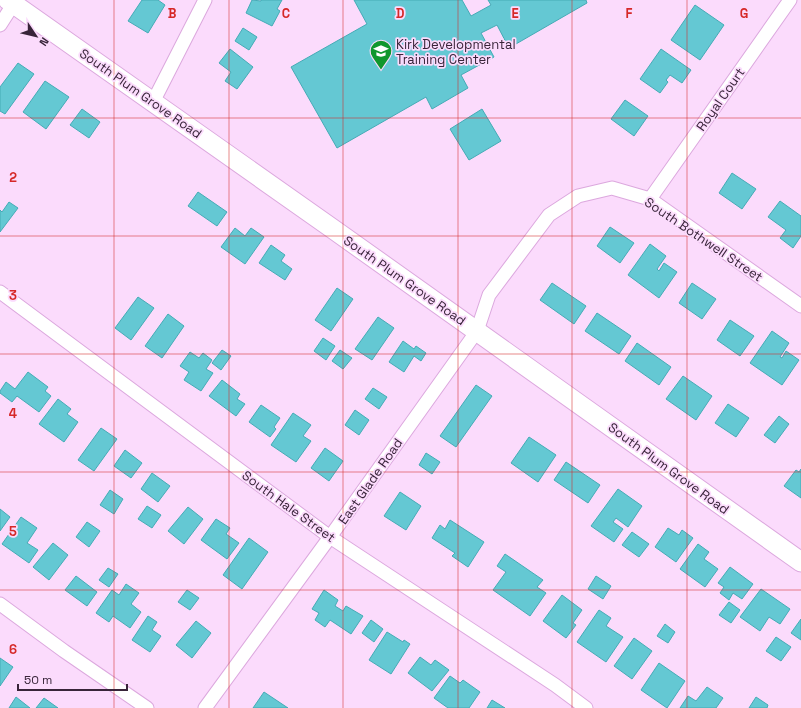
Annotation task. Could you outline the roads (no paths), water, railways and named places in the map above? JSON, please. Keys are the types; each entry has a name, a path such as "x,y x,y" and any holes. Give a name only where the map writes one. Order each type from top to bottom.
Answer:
{"main road":[{"name":"South Plum Grove Road","path":"13,1 801,562"}],"street":[{"path":"153,102 205,0"},
{"name":"Royal Court","path":"650,199 790,0"},
{"path":"0,25 13,1"},
{"name":"South Bothwell Street","path":"477,331 489,295 549,215 578,196 612,188 650,199 801,306"},
{"name":"South Hale Street","path":"0,292 330,538 555,685 586,708"},
{"name":"East Glade Road","path":"205,708 330,538 477,331"},
{"path":"0,604 64,651 147,708"}],"place":[{"name":"Kirk Developmental Training Center","path":"381,70"}]}
